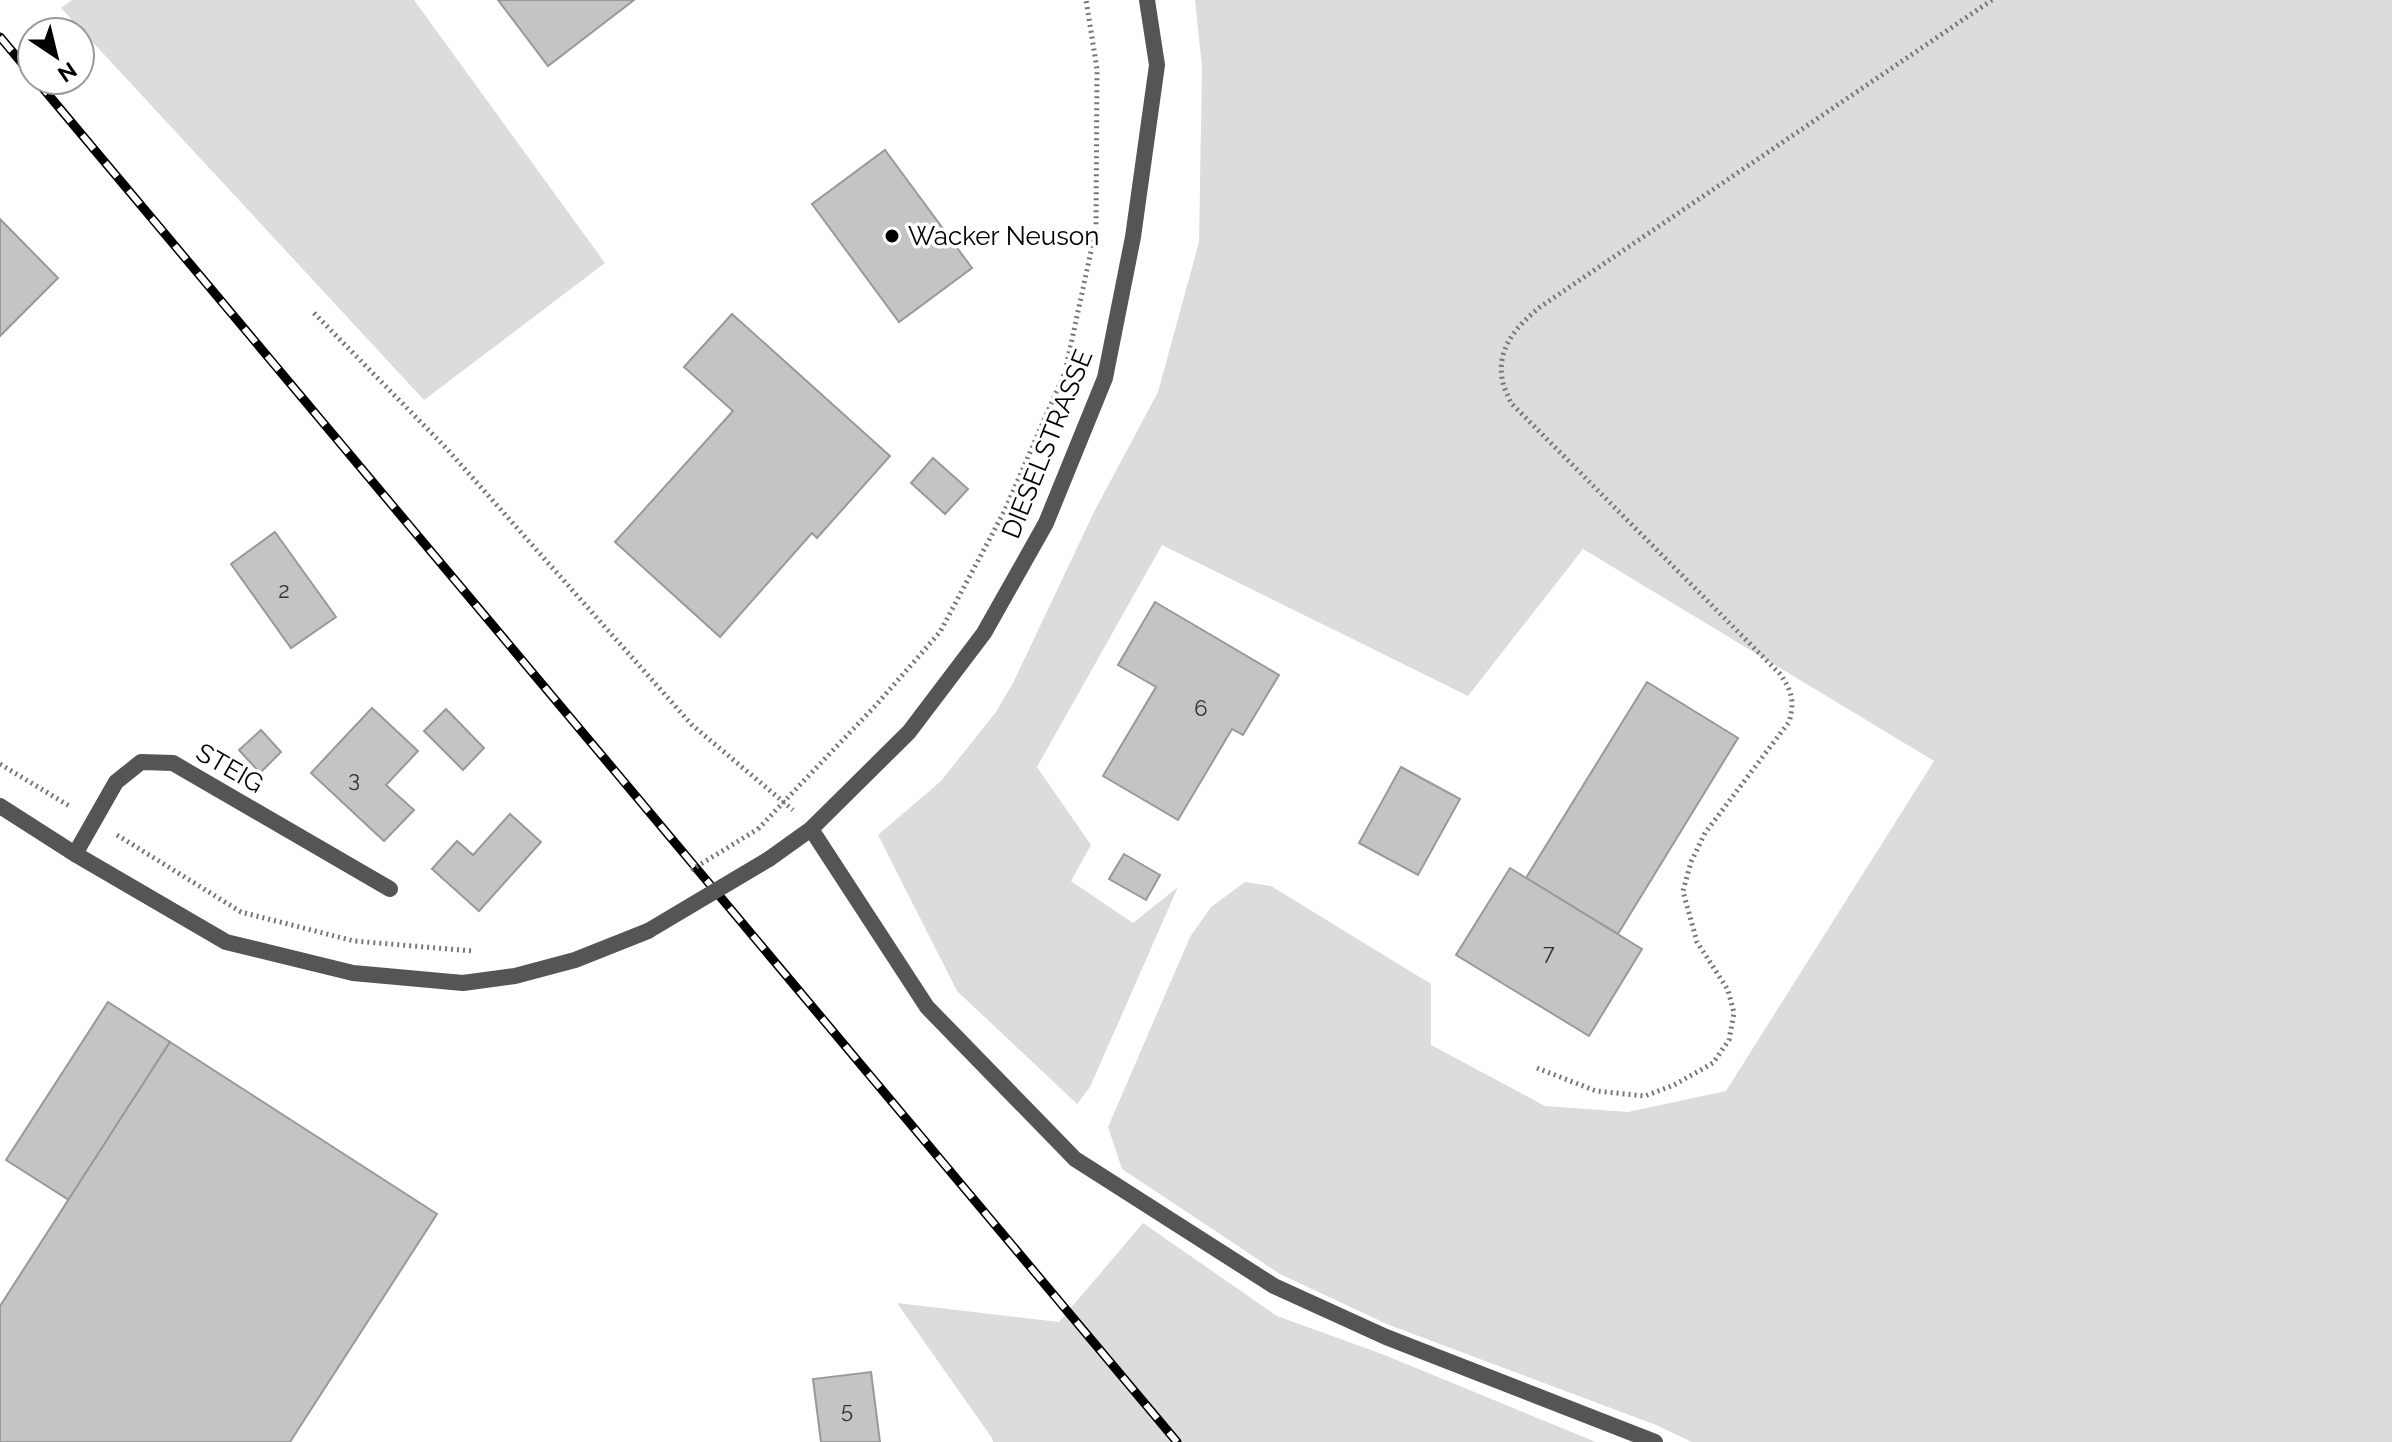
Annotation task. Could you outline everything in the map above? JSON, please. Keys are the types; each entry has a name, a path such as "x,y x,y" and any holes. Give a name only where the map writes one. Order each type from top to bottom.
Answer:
{"street":[{"name":"DIESELSTRASSE","path":"0,806 75,854 226,942 353,973 463,983 515,976 575,960 648,931 769,859 811,829 909,732 984,633 1046,523 1105,378 1133,237 1157,65 1147,0"},
{"name":"STEIG","path":"75,854 96,822 116,782 141,762 173,763 390,889"},
{"path":"811,829 927,1007 1075,1159 1274,1286 1386,1337 1655,1442"}],"path":[{"path":"683,875 758,829 877,704 940,632 1005,510 1065,372 1096,228 1097,69 1086,0"},
{"path":"1537,1068 1596,1091 1645,1096 1674,1085 1713,1063 1729,1040 1734,1013 1728,990 1697,942 1683,891 1691,862 1705,833 1789,722 1794,704 1780,674 1511,403 1502,378 1502,358 1509,340 1521,323 1540,307 1992,0"},
{"path":"314,313 447,449 692,725 784,801"},
{"path":"0,764 241,912 354,941 474,951"}],"shaded area":[{"path":"72,0 414,0 605,263 424,400 96,46 96,16 68,16 61,8"},
{"path":"1195,0 2392,0 2392,1442 1692,1442 1656,1425 1389,1325 1280,1274 1122,1169 1108,1127 1190,937 1211,907 1245,882 1271,886 1431,984 1431,1045 1545,1106 1628,1112 1726,1091 1934,761 1583,549 1468,696 1162,545 1037,767 1091,845 1071,881 1133,923 1178,887 1090,1087 1077,1104 957,991 878,835 941,781 996,712 1013,683 1095,510 1158,392 1199,242 1202,67"},
{"path":"1143,1223 1277,1316 1382,1354 1596,1442 993,1442 897,1303 1059,1322"}],"building":[{"path":"498,0 634,0 548,66"},
{"name":"Wacker Neuson","path":"885,150 972,268 899,322 812,204"},
{"path":"0,219 58,278 0,336"},
{"path":"732,314 890,456 817,538 812,533 720,637 615,542 733,411 684,367"},
{"path":"933,458 968,489 945,514 911,483"},
{"path":"275,532 336,617 291,648 231,564"},
{"path":"1155,602 1279,675 1243,735 1232,729 1178,820 1103,776 1156,687 1118,665"},
{"path":"1647,682 1738,738 1618,934 1526,878"},
{"path":"372,708 418,751 386,785 414,810 384,841 311,773"},
{"path":"446,709 484,748 463,770 424,731"},
{"path":"261,730 281,752 260,773 239,750"},
{"path":"1401,767 1460,799 1418,875 1359,843"},
{"path":"510,814 541,842 479,911 432,869 457,841 473,855"},
{"path":"1124,854 1160,875 1146,900 1109,879"},
{"path":"1510,868 1642,949 1589,1036 1456,955"},
{"path":"108,1002 170,1042 69,1200 6,1160"},
{"path":"170,1042 437,1214 290,1442 0,1442 0,1306"},
{"path":"871,1372 880,1442 821,1442 813,1379"}],"railway":[{"path":"0,37 16,56"},
{"path":"49,96 1177,1442"}],"place":[{"name":"Wacker Neuson","path":"892,236"}]}
